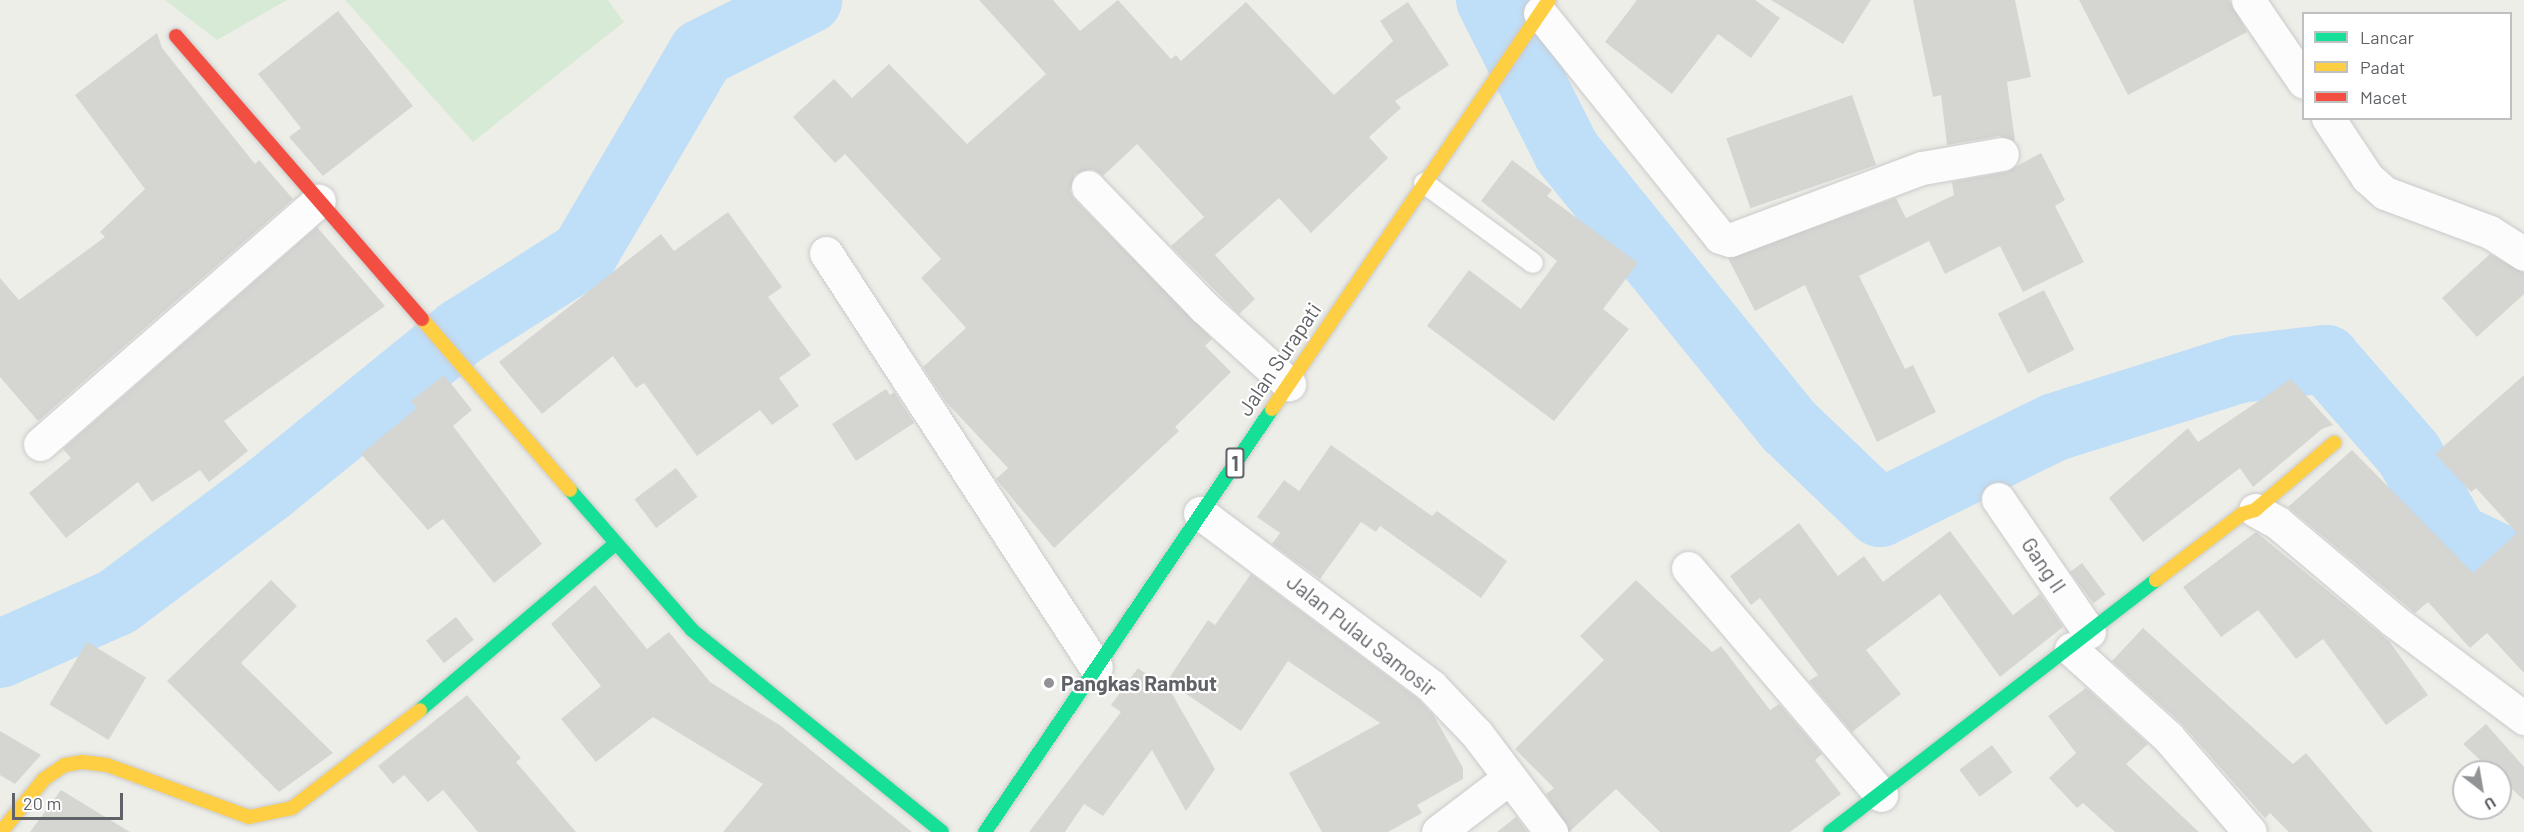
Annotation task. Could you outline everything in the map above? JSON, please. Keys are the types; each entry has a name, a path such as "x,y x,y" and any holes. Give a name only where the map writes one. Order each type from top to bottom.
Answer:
{"main road":[{"name":"Jalan Surapati","path":"984,832 1539,15"},
{"path":"176,36 319,201 438,332 615,544 713,651 942,832"},
{"path":"1844,828 1881,795 2242,514 2255,510 2334,443"},
{"path":"2,832 44,779 65,765 82,762 107,765 249,817 292,808 411,718 615,544"}],"street":[{"path":"2248,0 2302,79"},
{"path":"1539,15 1720,237 1730,240 1922,168 2002,154"},
{"path":"2329,120 2367,177 2385,194 2490,232 2524,254"},
{"path":"1088,187 1204,307 1288,384"},
{"path":"40,444 319,201"},
{"path":"826,253 1096,667"},
{"name":"Gang II","path":"1998,499 2080,640 2250,832"},
{"path":"2255,510 2278,523 2393,620 2524,718"},
{"name":"Jalan Pulau Samosir","path":"1200,513 1431,686 1509,778 1551,832"},
{"path":"1688,568 1881,795"},
{"path":"1438,832 1509,778"}],"lane":[{"path":"1424,183 1533,263"}],"green space":[{"path":"165,0 287,0 217,40"},
{"path":"345,0 608,0 624,22 473,142"}],"building":[{"path":"979,0 1053,0 1080,31 1118,0 1171,59 1176,55 1181,61 1246,2 1334,95 1393,41 1380,21 1408,2 1449,65 1395,101 1401,108 1369,137 1388,158 1311,233 1279,198 1215,255 1255,299 1239,314 1171,246 1204,217 1137,144 1103,176 1093,169 1075,174 1070,191 1075,200 1212,339 1205,346 1231,372 1175,427 1179,431 1054,548 996,479 1008,468 946,402 923,367 966,328 921,278 941,259 845,154 835,163 793,117 834,79 852,98 889,64 967,144 1046,74"},
{"path":"1637,0 1755,0 1780,18 1751,58 1718,34 1672,94 1605,42"},
{"path":"1771,0 1871,0 1843,44"},
{"path":"1913,0 2015,0 2031,77 2007,82 2015,141 1999,136 1947,145 1941,95 1933,97"},
{"path":"2079,0 2229,0 2247,32 2128,95"},
{"path":"338,11 413,106 323,176 289,137 301,128 258,74"},
{"path":"157,33 162,48 255,164 259,160 293,199 38,421 0,377 0,278 19,300 105,237 100,232 145,189 75,95"},
{"path":"1852,95 1876,165 1750,208 1726,138"},
{"path":"2041,153 2065,200 2055,206 2084,262 2023,292 2000,246 1945,274 1929,241 1859,276 1905,369 1913,365 1936,412 1877,442 1805,285 1755,311 1728,258 1896,198 1906,218 1954,195 1952,182 2006,172"},
{"path":"1512,160 1552,190 1547,196 1638,263 1603,309 1629,329 1554,421 1427,326 1469,270 1521,309 1557,261 1481,201"},
{"path":"728,212 782,287 768,297 811,355 779,378 799,406 772,425 760,410 697,456 644,383 636,388 613,356 542,414 499,362 661,234 674,251"},
{"path":"317,227 385,306 224,421 248,451 209,482 200,470 152,502 138,482 66,538 29,493 71,458 63,449"},
{"path":"2490,254 2524,273 2524,294 2477,337 2442,298"},
{"path":"2044,290 2074,350 2028,373 1998,314"},
{"path":"444,375 472,410 453,426 542,544 494,583 443,519 428,530 361,454 417,408 411,401"},
{"path":"2524,375 2524,673 2487,633 2470,648 2428,602 2415,613 2288,507 2352,450 2473,573 2517,533 2476,488 2471,492 2435,454"},
{"path":"2291,379 2333,425 2322,429 2253,487 2240,468 2143,542 2109,498 2188,428 2198,442"},
{"path":"886,389 890,395 894,392 914,423 856,461 832,424"},
{"path":"1331,445 1432,516 1437,511 1507,561 1481,598 1380,526 1376,532 1361,522 1320,579 1272,544 1280,533 1257,517 1284,480 1299,491"},
{"path":"676,468 698,497 656,528 634,499"},
{"path":"1799,523 1838,576 1864,556 1883,582 1950,531 2013,615 2040,594 2063,627 2000,677 1940,594 1866,650 1901,694 1852,732 1809,681 1818,675 1760,598 1751,605 1730,576"},
{"path":"2256,532 2389,641 2428,695 2386,725 2323,639 2296,659 2258,610 2221,637 2183,587"},
{"path":"2082,563 2105,594 2093,603 2070,572"},
{"path":"1251,574 1419,700 1434,716 1463,768 1463,779 1417,805 1422,813 1388,832 1322,832 1289,773 1380,723 1288,661 1241,731 1167,681 1208,620 1215,625"},
{"path":"271,580 297,606 241,663 333,753 279,792 167,681"},
{"path":"1636,580 1712,652 1721,646 1770,710 1779,704 1822,754 1815,760 1841,794 1790,832 1660,832 1616,789 1569,832 1546,794 1554,788 1515,749 1604,660 1580,636"},
{"path":"595,585 647,649 669,632 710,682 781,726 912,832 723,832 763,784 653,717 596,762 561,719 601,686 551,624"},
{"path":"456,617 474,640 444,663 426,640"},
{"path":"2143,628 2293,764 2306,753 2373,832 2289,832 2270,813 2265,818 2181,723 2112,661"},
{"path":"87,642 146,678 109,740 49,705"},
{"path":"1138,668 1171,692 1215,769 1186,811 1152,750 1103,816 1084,804 1065,832 1029,832 1121,712 1111,705"},
{"path":"2086,688 2148,744 2126,764 2199,832 2115,832 2083,803 2077,808 2049,778 2076,753 2048,716"},
{"path":"467,695 521,758 516,762 576,832 478,832 443,790 428,802 404,775 393,784 378,766"},
{"path":"2486,724 2524,767 2524,800 2512,789 2512,760 2480,760 2463,744"},
{"path":"0,731 41,755 15,784 0,775"},
{"path":"1992,745 2012,772 1980,797 1959,770"},
{"path":"61,790 130,832 30,832"},
{"path":"1516,817 1528,832 1497,832"}],"waterway":[{"path":"0,654 117,602 268,489 461,332 584,254 702,53 808,0"},
{"path":"1490,0 1567,152 1789,426 1880,513 2055,427 2239,369 2326,359 2409,454 2455,537 2524,570"}],"traffic: fast":[{"path":"985,832 1272,409"},
{"path":"570,490 692,630 942,832"},
{"path":"420,710 615,544"},
{"path":"1830,832 2156,580"}],"traffic: slow":[{"path":"1272,409 1549,0"},
{"path":"422,319 570,490"},
{"path":"2156,580 2242,514 2255,510 2334,443"},
{"path":"1,832 44,779 65,765 82,762 107,765 249,817 292,808 420,710"}],"traffic: jam":[{"path":"176,36 422,319"}],"place":[{"name":"Pangkas Rambut","path":"1049,683"}]}
